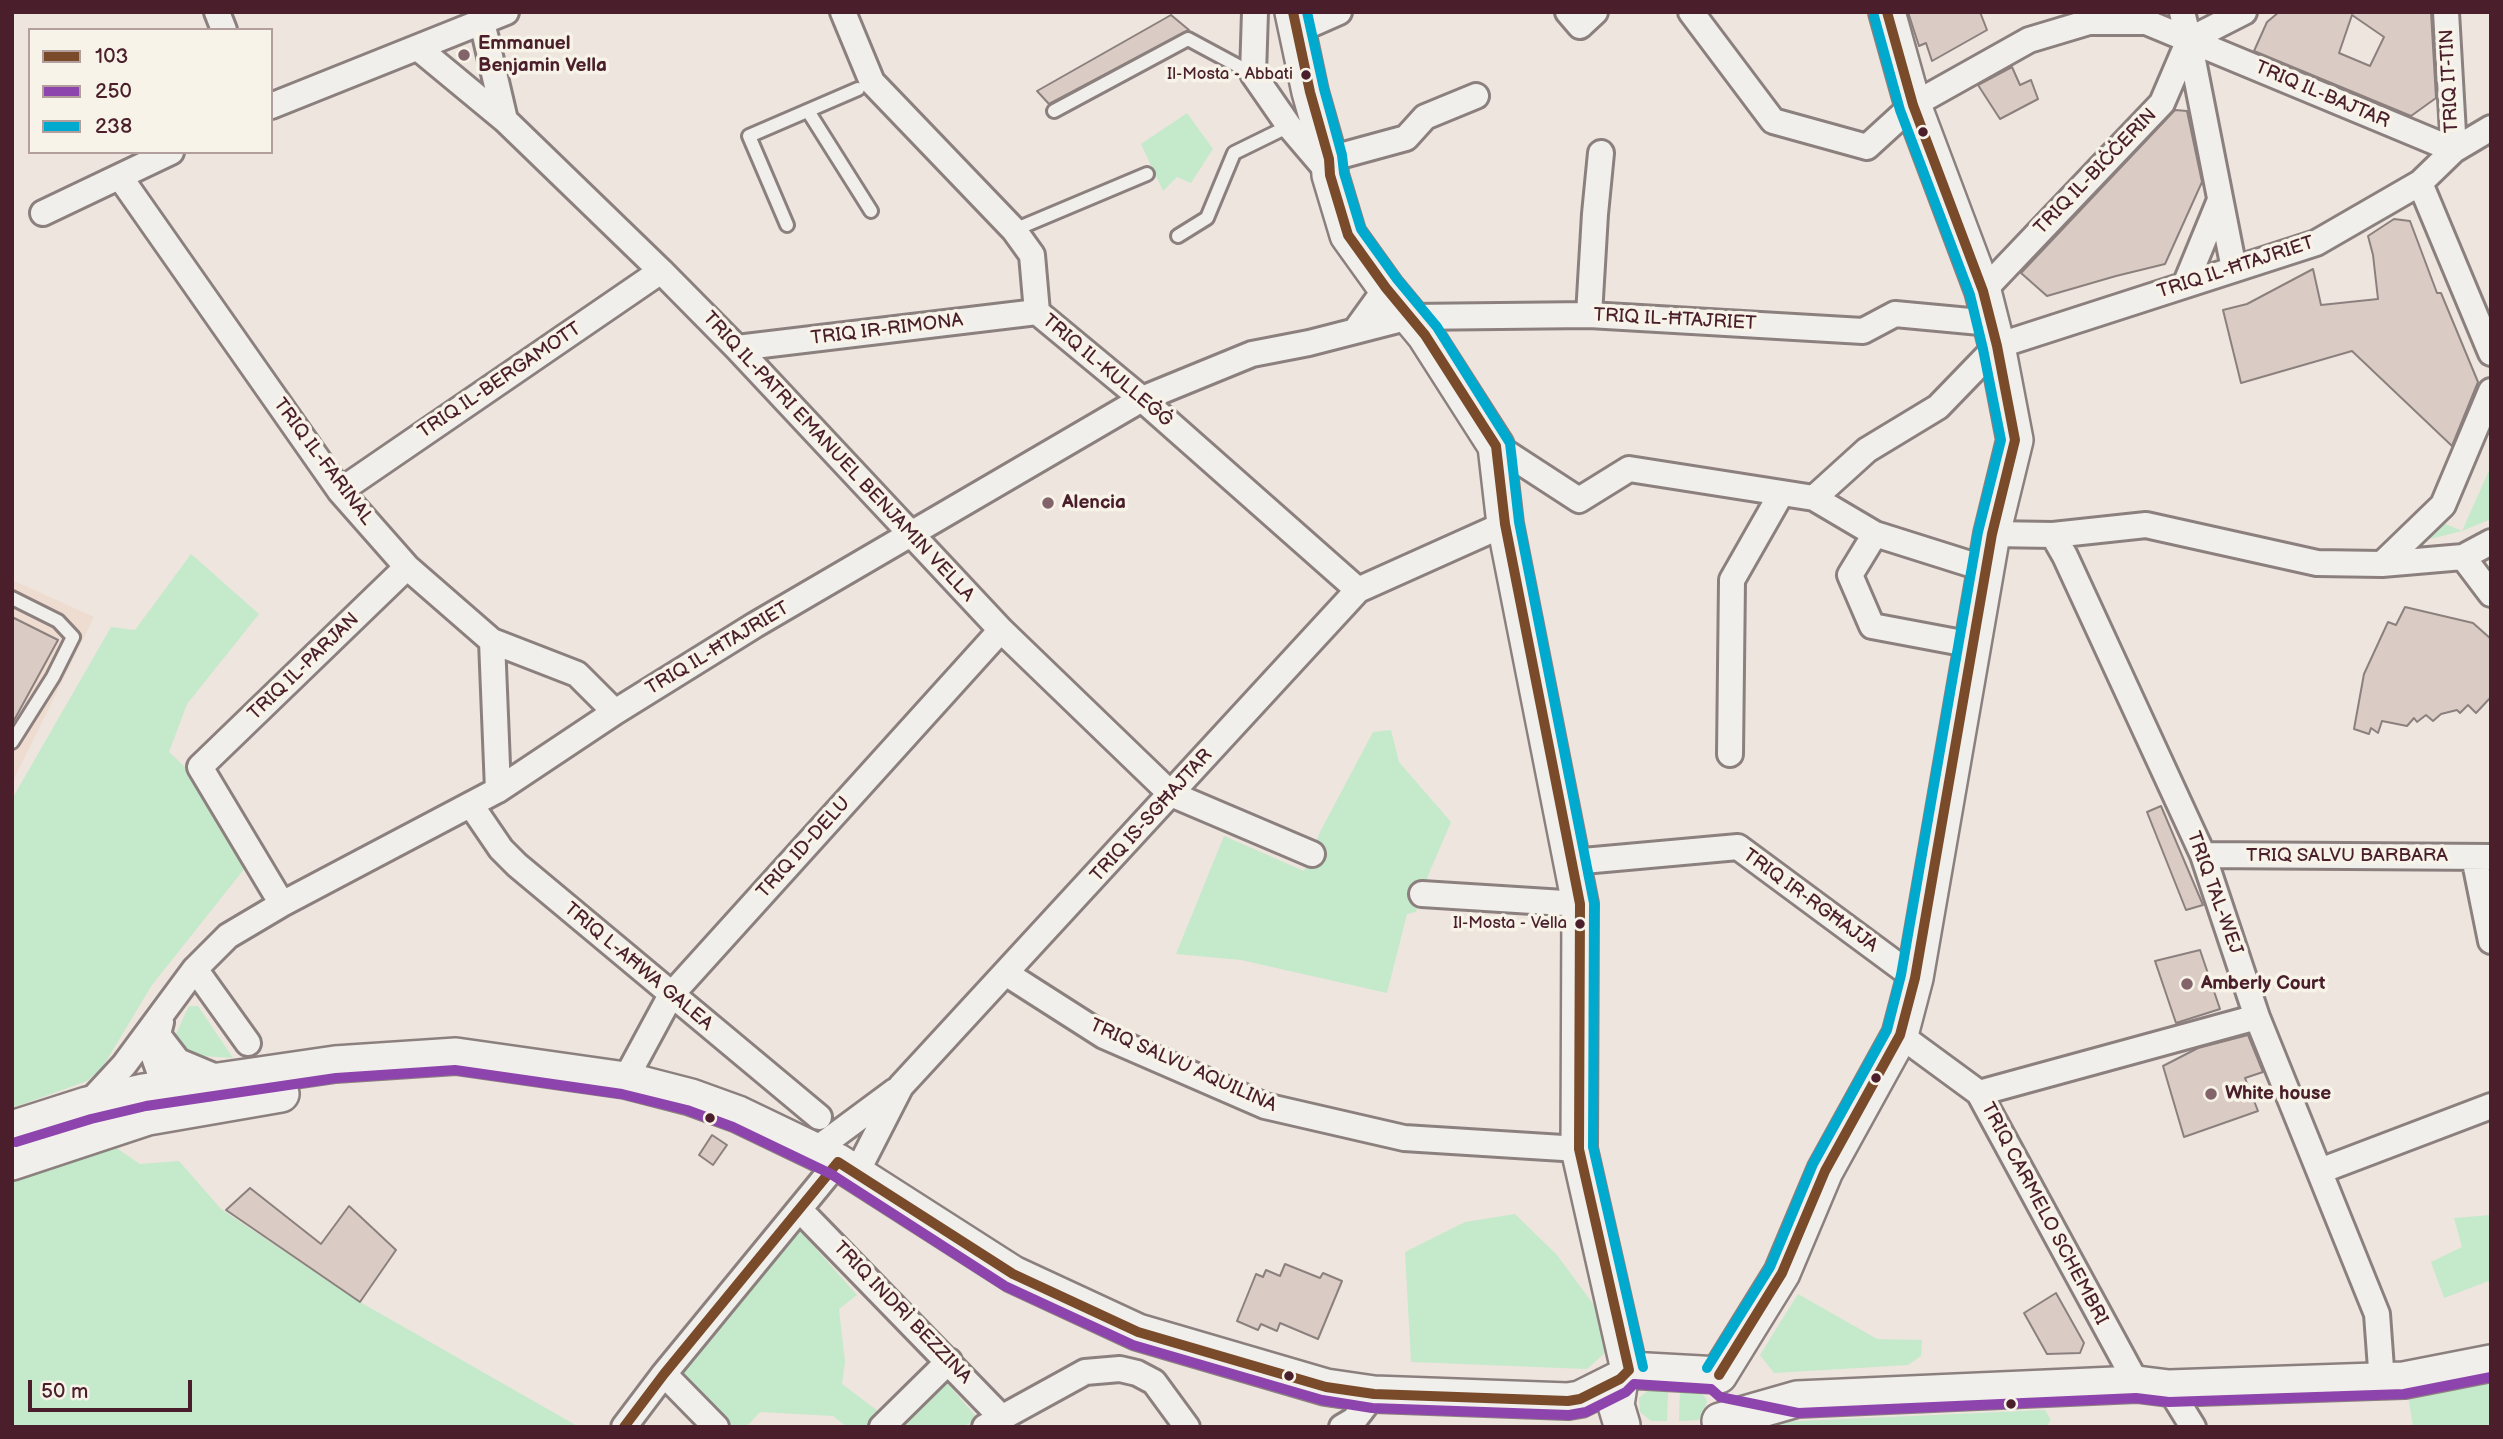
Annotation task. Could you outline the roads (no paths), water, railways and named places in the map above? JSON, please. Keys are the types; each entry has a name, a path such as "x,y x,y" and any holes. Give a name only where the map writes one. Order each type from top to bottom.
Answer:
{"street":[{"path":"273,105 506,12"},
{"name":"TRIQ IL-KULLEĠĠ","path":"844,12 872,82 1014,230 1032,255 1037,312 1143,399 1358,590"},
{"path":"1255,12 1253,74 1289,126 1330,167"},
{"path":"1339,12 1294,22 1348,235 1385,288 1418,326 1496,446 1579,500 1629,470 1814,498 1875,534 1986,569"},
{"path":"1568,12 1580,26 1595,12"},
{"name":"TRIQ IL-BAJTAR","path":"1691,12 1773,121 1867,147 1913,105 2029,40 2089,22 2146,22 2454,150"},
{"path":"1721,1380 1782,1273 1825,1171 1900,1035 1915,978 1992,534 2015,440 1990,320 1913,105 1886,12"},
{"path":"2182,12 2234,269"},
{"path":"2189,40 2244,12"},
{"name":"TRIQ IT-TIN","path":"2446,12 2454,150"},
{"path":"482,22 505,120"},
{"name":"TRIQ IL-BIĊĊERIN","path":"1814,498 1867,450 1938,407 1990,320 2162,103 2189,40"},
{"name":"TRIQ IL-PATRI EMANUEL BENJAMIN VELLA","path":"418,48 505,120 661,271 737,348 1001,630 1171,794"},
{"path":"1330,167 1406,138 1425,117 1476,96"},
{"name":"TRIQ IL-ĦTAJRIET","path":"1309,343 1355,331 1589,315 1863,331 1895,314 1990,320 2185,285 2316,243 2420,183 2454,150 2491,128"},
{"path":"1589,315 1601,153"},
{"path":"43,213 167,154"},
{"name":"TRIQ IL-FARINAL","path":"120,177 340,491 407,567 492,640 577,674 615,712"},
{"path":"2420,183 2491,353"},
{"path":"2185,285 2220,200"},
{"name":"TRIQ IL-BERGAMOTT","path":"340,491 661,271"},
{"path":"1355,331 1385,288"},
{"name":"TRIQ IR-RIMONA","path":"737,348 1037,312"},
{"name":"TRIQ IL-ĦTAJRIET","path":"159,1107 141,1057 156,1028 195,969 228,936 282,904 498,790 615,712 755,625 1143,399 1252,354 1418,326"},
{"path":"2382,564 2443,505 2491,391"},
{"path":"1496,446 1505,524 1580,904 1579,1149 1625,1375 1616,1405 1623,1426"},
{"path":"1730,754 1732,580 1781,494"},
{"path":"2003,494 2021,518 2053,535"},
{"name":"TRIQ IS-SGĦAJTAR","path":"624,1427 664,1374 800,1210 832,1151 901,1086 1007,974 1358,590 1505,524"},
{"path":"1992,534 2053,535 2146,525 2317,562 2382,564 2463,557 2491,541"},
{"path":"1875,534 1850,575 1872,626 1973,645"},
{"name":"TRIQ TAL-WEJ","path":"2053,535 2203,855 2257,1017 2377,1314 2382,1382"},
{"path":"2463,557 2491,594"},
{"name":"TRIQ IL-PARJAN","path":"282,904 200,767 407,567"},
{"name":"TRIQ ID-DELU","path":"625,1080 671,995 1001,630"},
{"path":"492,640 498,790"},
{"path":"1171,794 1312,854"},
{"name":"TRIQ L-AĦWA GALEA","path":"471,805 501,849 517,865 671,995 832,1151"},
{"name":"TRIQ IR-RGĦAJJA","path":"1572,862 1738,847 1915,978"},
{"name":"TRIQ SALVU BARBARA","path":"2203,855 2482,857"},
{"path":"2482,857 2491,941"},
{"path":"1422,894 1580,904"},
{"path":"195,969 248,1042"},
{"name":"TRIQ SALVU AQUILINA","path":"1007,974 1104,1036 1265,1106 1404,1138 1579,1149"},
{"path":"1979,1093 2257,1017"},
{"path":"156,1028 178,1061 221,1079"},
{"name":"TRIQ IL-ĦTAJRIET","path":"87,1105 156,1028"},
{"name":"TRIQ CARMELO SCHEMBRI","path":"1900,1035 1979,1093 2153,1386 2193,1427"},
{"path":"12,1161 159,1107 221,1079 335,1064 456,1056 625,1080 691,1097 738,1114 832,1151 1013,1274 1138,1332 1326,1387 1374,1394 1580,1399 1625,1375 1721,1380 1797,1399"},
{"path":"12,1129 87,1105 159,1107 333,1085 459,1073 506,1063"},
{"path":"832,1151 901,1086"},
{"path":"2320,1171 2491,1106"},
{"name":"TRIQ INDRÌ BEZZINA","path":"800,1210 949,1361 994,1422"},
{"path":"882,1427 949,1361"},
{"path":"1718,1424 1797,1399 2153,1386 2382,1382 2491,1363"},
{"path":"994,1422 1085,1372 1120,1368 1154,1382 1187,1427"},
{"path":"664,1374 716,1427"},
{"path":"1718,1424 1728,1392 1721,1380"},
{"path":"1342,1427 1354,1420 1374,1394"},
{"path":"1580,1399 1623,1426"}],"lane":[{"path":"1055,111 1188,39 1253,74"},
{"path":"787,225 748,136 858,89"},
{"path":"808,111 871,211"},
{"path":"1178,236 1207,218 1234,153 1289,126"},
{"path":"1014,230 1147,174"},
{"path":"12,598 58,621 73,637 53,677 12,742"}],"place":[{"name":"Emmanuel Benjamin Vella","path":"464,55"},
{"name":"Il-Mosta - Abbati","path":"1306,75"},
{"name":"Alencia","path":"1048,503"},
{"name":"Il-Mosta - Vella","path":"1580,924"},
{"name":"Amberly Court","path":"2187,984"},
{"name":"White house","path":"2211,1094"}]}
